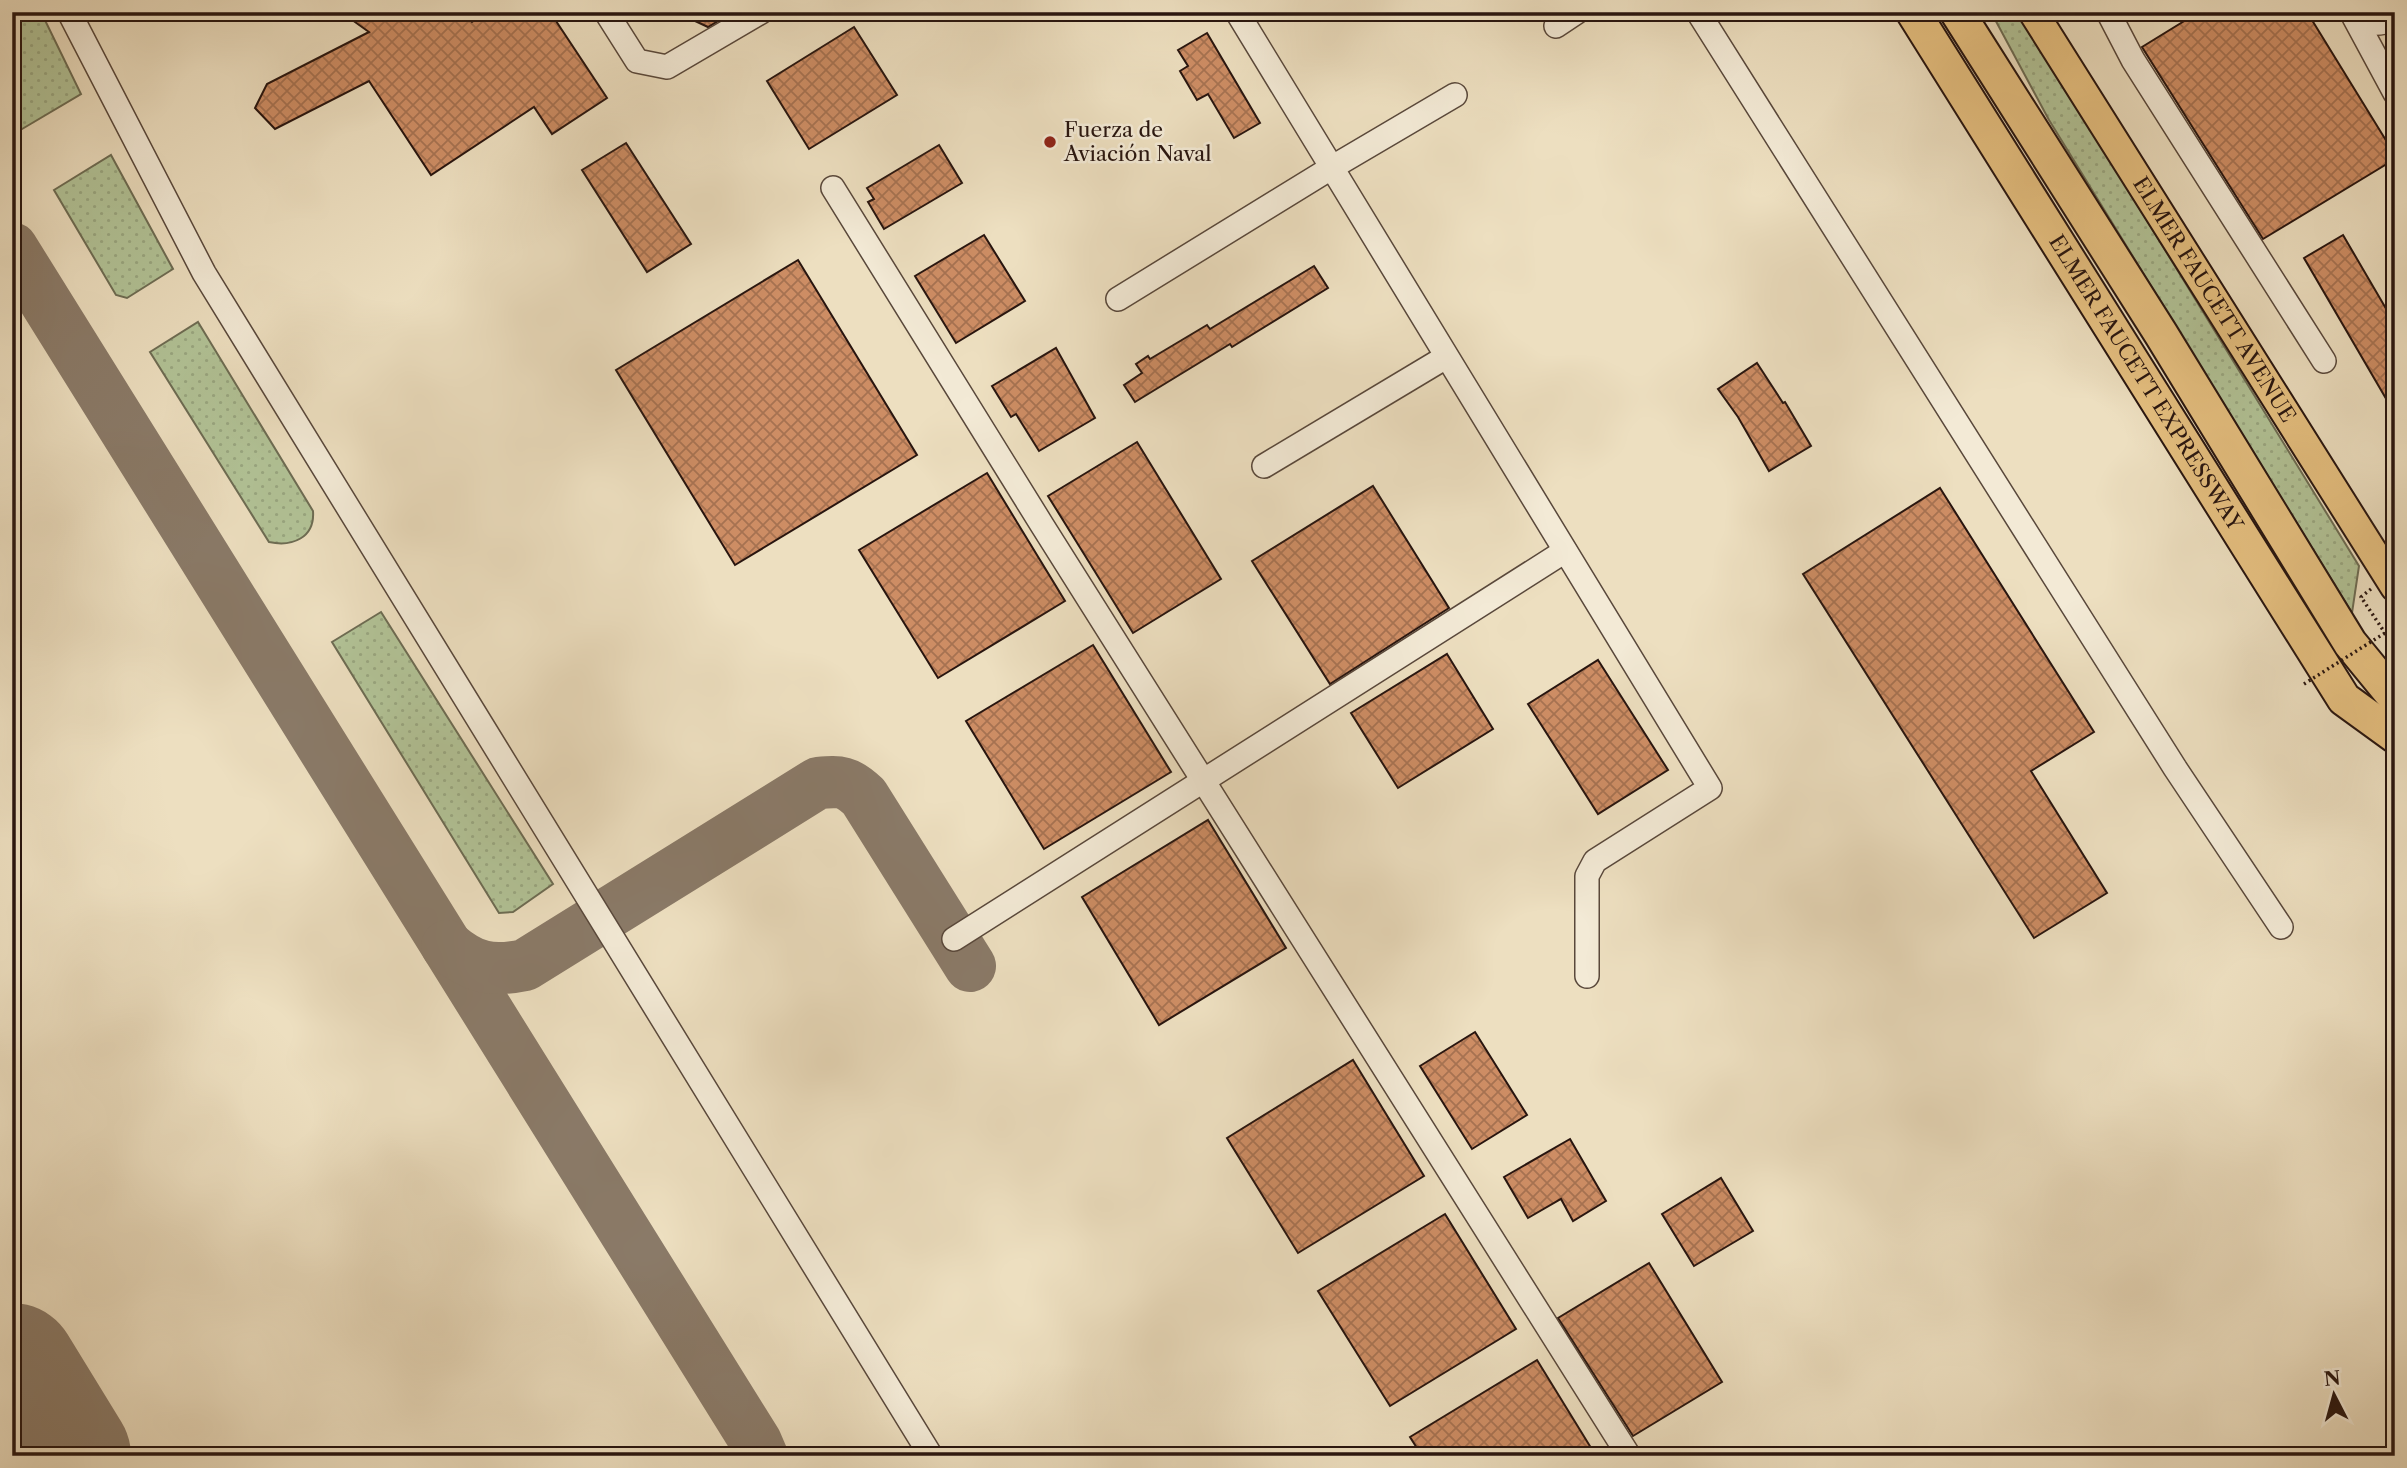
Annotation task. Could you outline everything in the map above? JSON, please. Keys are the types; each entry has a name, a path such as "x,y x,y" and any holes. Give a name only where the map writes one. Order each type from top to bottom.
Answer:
{"highway":[{"path":"1893,12 1959,114 1992,137"},
{"name":"ELMER FAUCETT EXPRESSWAY","path":"1913,12 2344,699 2395,736"},
{"name":"ELMER FAUCETT EXPRESSWAY","path":"1962,18 2161,334 2350,643 2395,698"}],"main road":[{"name":"ELMER FAUCETT AVENUE","path":"2033,12 2395,587"}],"lane":[{"path":"69,12 204,273 931,1456"},
{"path":"606,12 637,61 667,67 761,12"},
{"path":"1237,12 1710,788 1595,861 1587,876 1587,976"},
{"path":"1556,26 1577,12"},
{"path":"1698,12 2175,768 2281,927"},
{"path":"2108,12 2133,60 2324,361"},
{"path":"2352,14 2369,23 2383,24 2395,19"},
{"path":"2352,14 2395,93"},
{"path":"1118,299 1455,95"},
{"path":"833,188 1629,1456"},
{"path":"1264,466 1446,357"},
{"path":"954,939 1565,551"}],"path":[{"path":"2304,684 2385,634 2361,597"}],"green space":[{"path":"12,12 41,12 81,94 17,132 12,124"},
{"path":"1991,12 2019,12 2359,566 2352,613 2049,120"},
{"path":"111,155 173,269 127,298 116,295 54,190"},
{"path":"198,322 313,511 310,528 294,542 269,542 150,352"},
{"path":"381,612 553,884 513,912 499,913 332,642"}],"building":[{"path":"341,12 465,12 472,22 487,12 550,12 607,98 552,134 534,107 431,175 369,81 275,129 255,108 267,84 369,32"},
{"path":"676,12 733,12 708,27"},
{"path":"2199,12 2307,12 2395,159 2263,239 2142,47"},
{"path":"854,27 897,95 809,149 767,81"},
{"path":"1207,33 1260,123 1234,138 1208,94 1197,100 1180,71 1188,66 1178,50"},
{"path":"626,143 691,244 647,272 582,170"},
{"path":"939,145 962,183 884,229 868,202 874,199 867,188"},
{"path":"984,235 1025,301 956,343 915,276"},
{"path":"2343,235 2395,324 2395,414 2304,258"},
{"path":"798,260 917,455 735,565 616,370"},
{"path":"1314,266 1328,288 1135,402 1124,385 1142,373 1136,364 1148,356 1150,359 1207,325 1210,329"},
{"path":"1056,348 1095,418 1039,451 1016,414 1011,417 992,386"},
{"path":"1757,363 1783,403 1785,402 1811,446 1769,471 1738,417 1718,389"},
{"path":"1137,442 1221,579 1133,633 1048,496"},
{"path":"987,473 1065,601 938,678 859,550"},
{"path":"1373,486 1449,608 1330,684 1252,561"},
{"path":"1940,488 2094,732 2031,771 2107,893 2034,938 1803,574"},
{"path":"1093,645 1171,772 1044,849 966,721"},
{"path":"1447,654 1493,729 1398,788 1351,713"},
{"path":"1598,660 1668,770 1598,814 1528,704"},
{"path":"1208,820 1286,948 1159,1025 1082,897"},
{"path":"1475,1032 1527,1115 1472,1149 1420,1066"},
{"path":"1353,1060 1424,1176 1298,1253 1227,1138"},
{"path":"1570,1139 1606,1201 1573,1221 1561,1199 1528,1218 1504,1177"},
{"path":"1721,1178 1753,1231 1694,1266 1662,1214"},
{"path":"1445,1214 1516,1329 1390,1406 1318,1291"},
{"path":"1649,1263 1722,1382 1633,1436 1558,1318"},
{"path":"1537,1360 1596,1456 1422,1456 1410,1437"}],"taxiway":[{"path":"12,248 756,1442 762,1456"},
{"path":"447,946 474,964 492,968 525,965 818,783 832,782 848,785 864,797 970,966"}],"runway":[{"path":"12,1368 66,1456"}],"place":[{"name":"Fuerza de Aviación Naval","path":"1050,142"}]}
